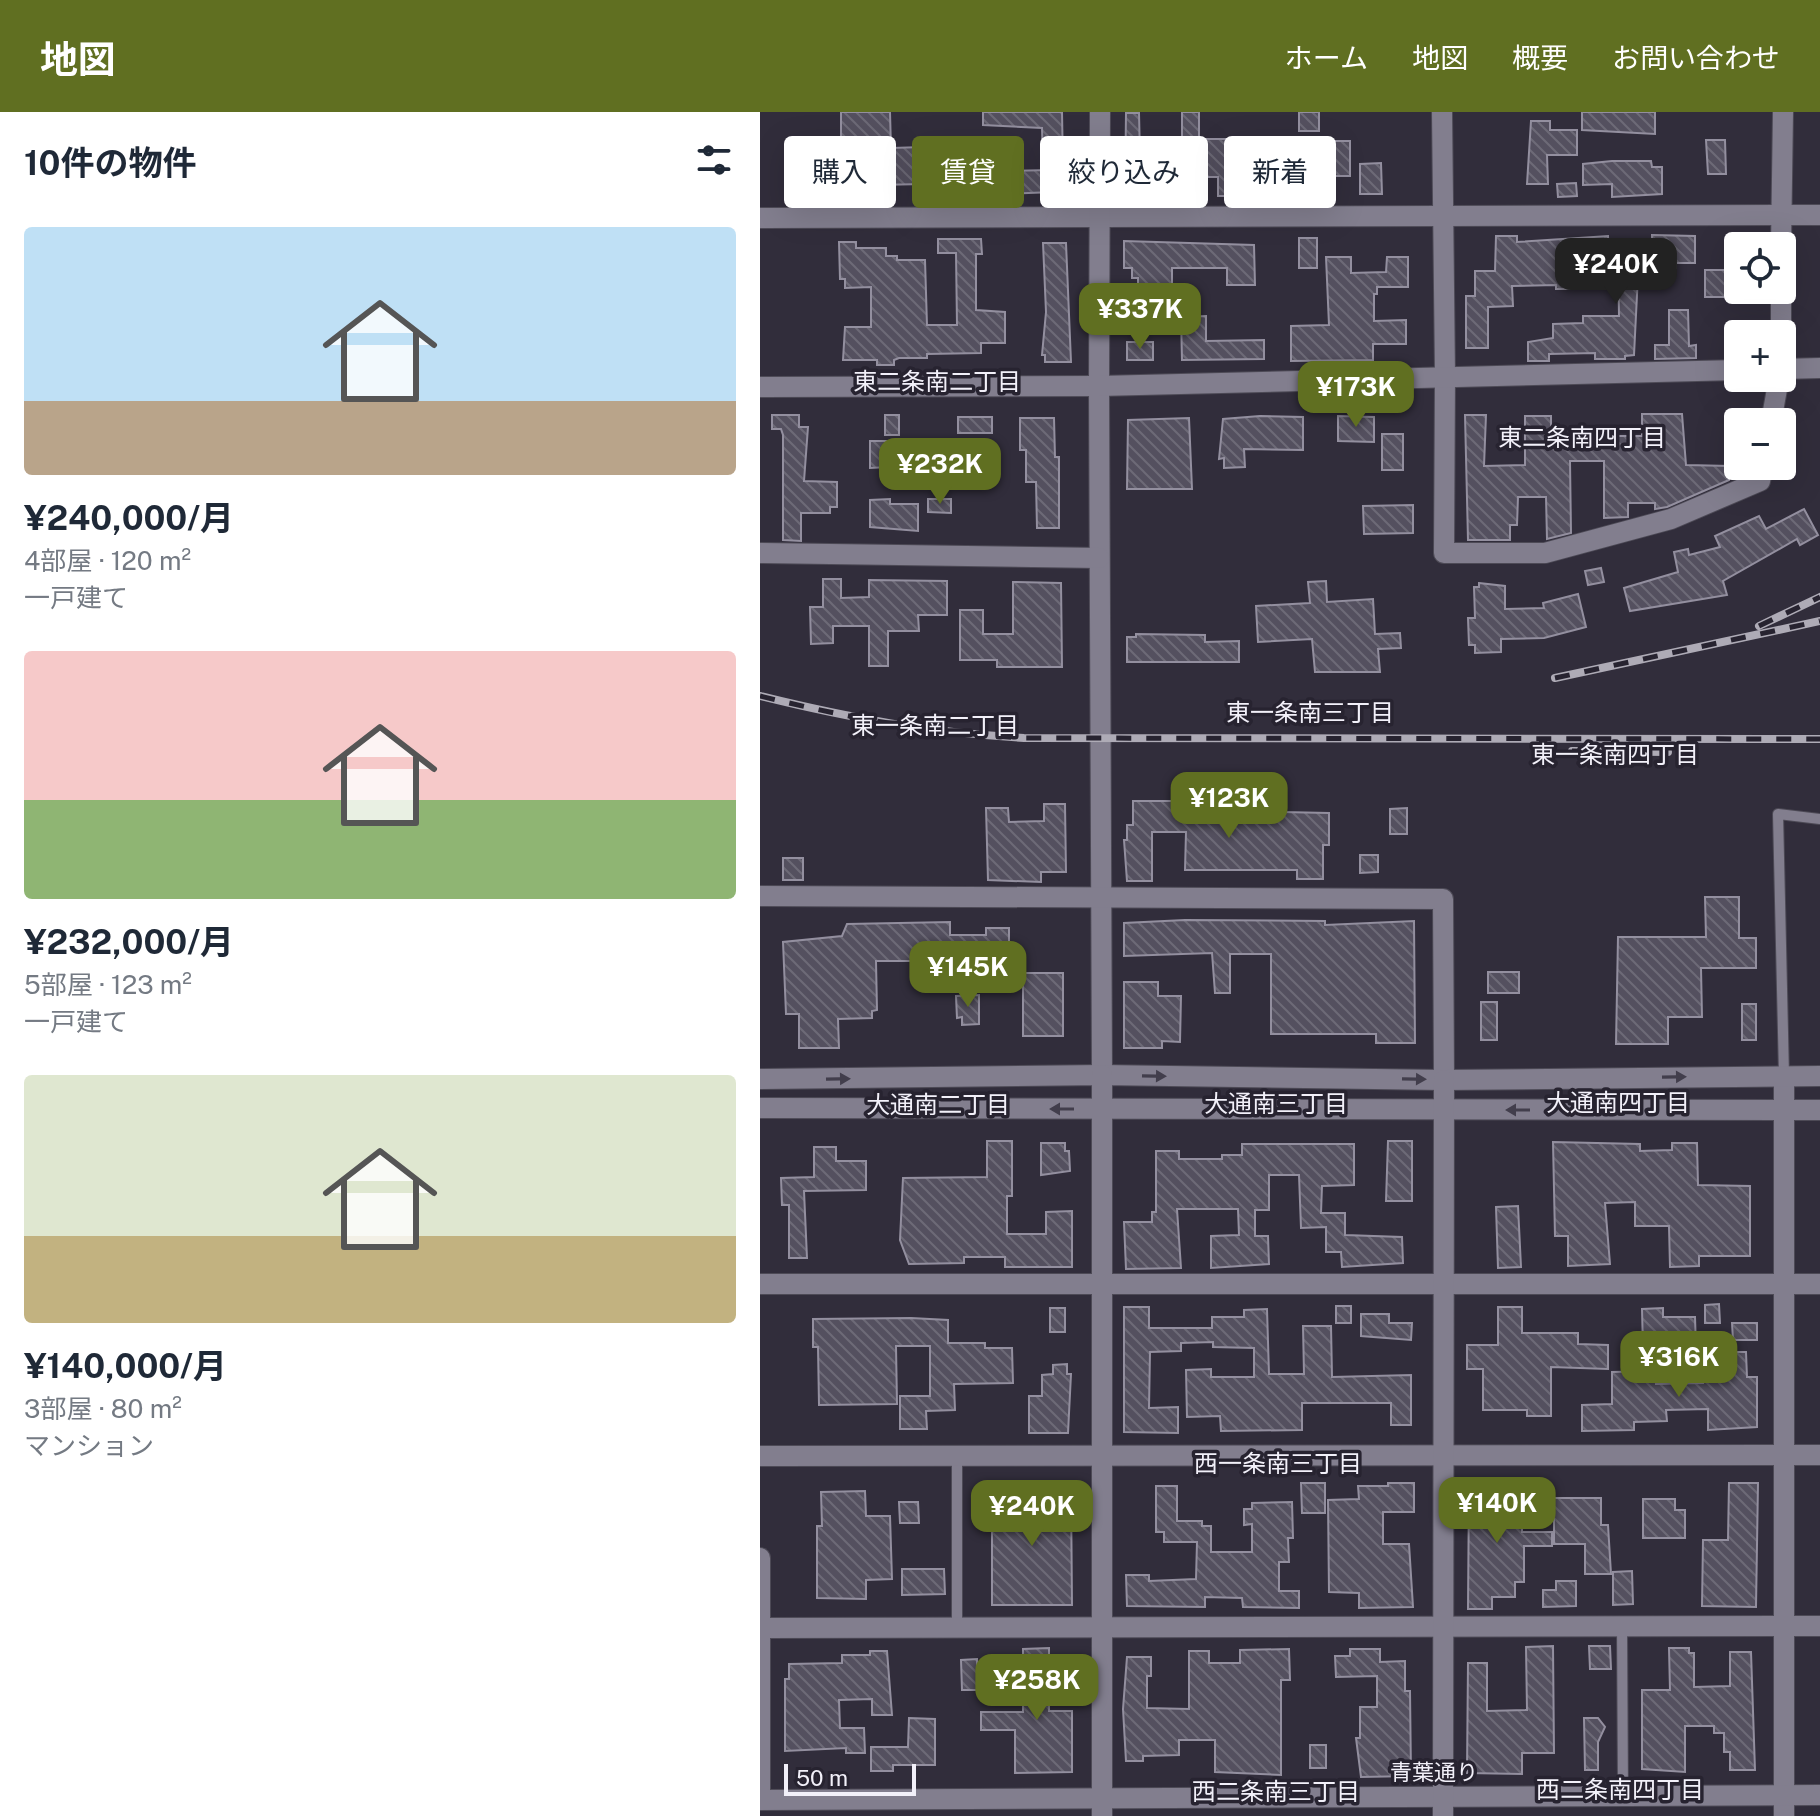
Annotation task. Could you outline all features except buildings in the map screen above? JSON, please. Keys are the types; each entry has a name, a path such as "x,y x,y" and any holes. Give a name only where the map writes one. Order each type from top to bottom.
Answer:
{"street":[{"path":"1100,112 1102,1807"},
{"path":"1442,112 1444,553 1545,553 1671,519 1760,480"},
{"path":"1781,232 1783,112"},
{"path":"760,218 1820,215"},
{"path":"1796,369 1820,368"},
{"path":"760,387 1099,386 1724,370"},
{"path":"760,553 1099,558"},
{"path":"760,896 1443,899 1446,1455 1443,1806"},
{"path":"760,1079 1102,1075 1444,1080 1820,1076"},
{"path":"1784,1076 1784,1816"},
{"path":"760,1108 1820,1110"},
{"path":"760,1284 1820,1284"},
{"path":"760,1456 1820,1455"},
{"path":"760,1558 760,1791"},
{"path":"760,1628 1820,1626"},
{"name":"青葉通り","path":"760,1800 1102,1807 1443,1806 1623,1795 1820,1795"}],"lane":[{"path":"1784,1076 1778,814 1820,819"},
{"path":"957,1456 957,1628"},
{"path":"1622,1626 1623,1795"}],"railway":[{"path":"1759,626 1820,597"},
{"path":"1555,678 1820,621"},
{"path":"760,696 891,723 1024,738 1820,739"},
{"path":"1572,751 1668,752"}],"district":[{"name":"東二条南二丁目","path":"937,381"},
{"name":"東二条南四丁目","path":"1582,437"},
{"name":"東一条南三丁目","path":"1310,712"},
{"name":"東一条南二丁目","path":"935,725"},
{"name":"東一条南四丁目","path":"1615,754"},
{"name":"大通南四丁目","path":"1618,1102"},
{"name":"大通南三丁目","path":"1276,1103"},
{"name":"大通南二丁目","path":"938,1104"},
{"name":"西一条南三丁目","path":"1278,1463"},
{"name":"西二条南四丁目","path":"1620,1789"},
{"name":"西二条南三丁目","path":"1276,1791"}]}
